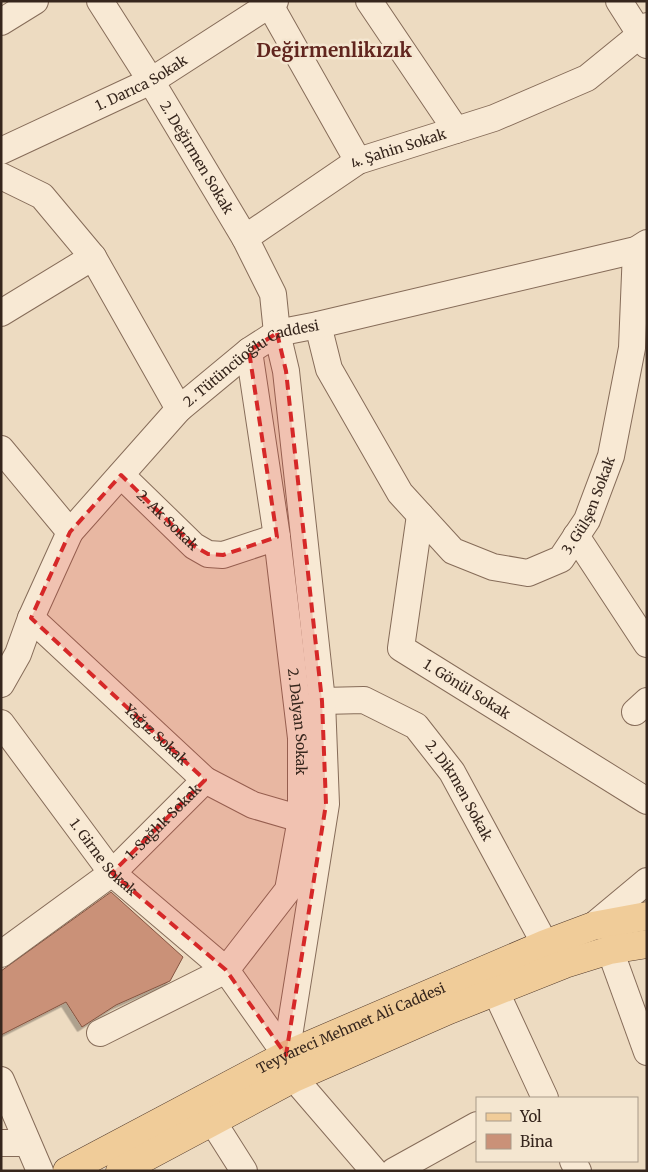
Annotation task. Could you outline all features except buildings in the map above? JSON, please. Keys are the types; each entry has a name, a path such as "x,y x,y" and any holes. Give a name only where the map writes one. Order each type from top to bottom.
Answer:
{"main road":[{"name":"Teyyareci Mehmet Ali Caddesi","path":"67,1171 545,944 593,926 647,916"},
{"name":"Teyyareci Mehmet Ali Caddesi","path":"120,1171 213,1122 290,1066 496,992 564,964 610,950 647,944"}],"street":[{"path":"1,22 35,1"},
{"name":"2. Değirmen Sokak","path":"100,1 151,81 245,238"},
{"path":"369,1 456,130"},
{"path":"619,1 645,35"},
{"path":"272,3 358,161"},
{"name":"1. Darıca Sokak","path":"1,151 151,81 272,3"},
{"name":"4. Şahin Sokak","path":"245,238 358,161 494,118 587,78 645,35"},
{"path":"1,176 42,196 93,257 179,409"},
{"path":"245,238 273,294 277,333"},
{"name":"2. Tütüncüoğlu Caddesi","path":"1,684 9,646 31,618 70,532 179,409 249,350 277,333 643,250"},
{"name":"3. Gülşen Sokak","path":"318,325 329,369 400,493 453,552 493,567 528,573 561,559 587,520 611,456 636,384 632,348 643,250"},
{"path":"1,313 93,257"},
{"name":"2. Dalyan Sokak","path":"277,333 286,371 322,700 326,804 290,1066"},
{"name":"2. Dalyan Sokak","path":"226,970 288,890 301,819 301,738 277,537 249,350"},
{"path":"1,449 70,532"},
{"name":"2. Ak Sokak","path":"121,475 194,546 208,554 223,555 277,537"},
{"name":"1. Gönül Sokak","path":"420,516 401,648 647,801"},
{"path":"576,536 647,644"},
{"name":"Yağız Sokak","path":"31,618 205,780 253,804 301,819"},
{"name":"2. Dikmen Sokak","path":"322,700 364,700 416,726 452,772 545,944"},
{"name":"1. Girne Sokak","path":"1,723 112,873 226,970"},
{"name":"1. Sağlık Sokak","path":"1,954 112,873 205,780"},
{"path":"593,926 647,881"},
{"path":"610,950 647,1052"},
{"path":"100,1034 226,970 290,1066 374,1171"},
{"path":"496,992 537,1096"},
{"path":"1,1080 40,1171"},
{"path":"213,1122 244,1171"},
{"path":"394,1171 476,1126"},
{"path":"1,1143 27,1143"}],"highlighted area":[{"path":"277,333 286,371 322,701 326,804 286,1055 226,970 112,873 205,780 31,618 70,532 121,475 194,546 208,554 223,555 277,537 249,351"}],"district":[{"name":"Değirmenlikızık","path":"334,50"}]}
